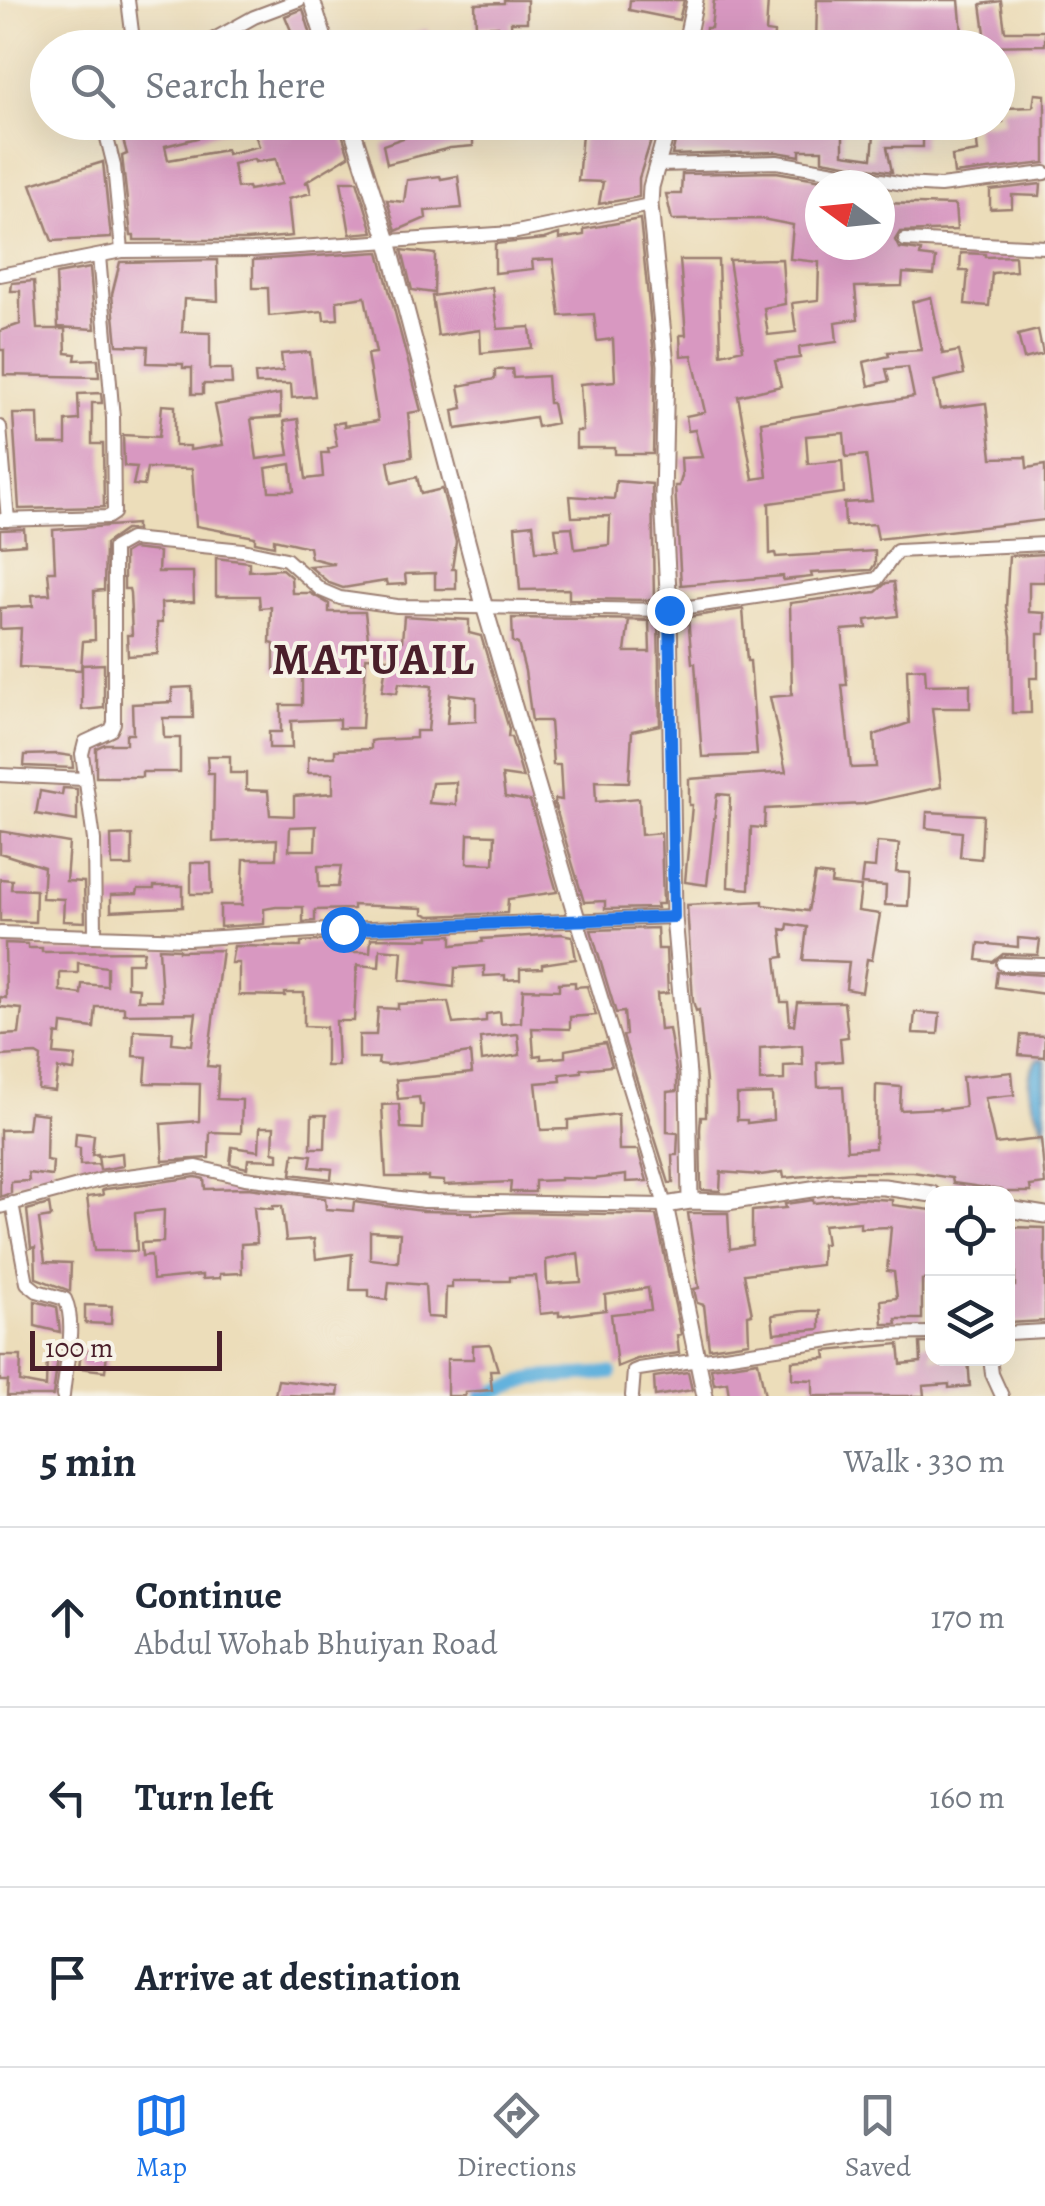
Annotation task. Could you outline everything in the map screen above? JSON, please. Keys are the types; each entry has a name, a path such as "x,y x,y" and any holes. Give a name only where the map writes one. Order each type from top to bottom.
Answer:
{"street":[{"path":"128,0 132,30"},
{"path":"231,30 299,0"},
{"path":"312,0 321,30"},
{"path":"689,30 695,0"},
{"path":"108,140 114,166 122,251"},
{"path":"356,140 388,241 485,609 665,1205 704,1396"},
{"path":"664,140 650,206 666,364 663,498 669,610 674,917 688,1075 690,1201"},
{"path":"658,164 777,162 904,184 940,186 1045,174"},
{"path":"0,275 122,251 253,250 512,233 650,206"},
{"path":"905,240 1045,246"},
{"path":"0,427 4,520 108,517 114,513 113,418 99,256"},
{"path":"95,934 94,840 82,754 85,742 111,730 116,716 114,548 122,542 130,539 243,550 286,559 321,590 340,598 397,606 669,610 877,579 896,552 1045,544"},
{"path":"0,774 84,778"},
{"path":"0,932 188,938 577,918 674,917"},
{"path":"1003,964 1045,964"},
{"path":"63,1396 71,1329 69,1306 65,1299 38,1291 27,1283 6,1205 134,1173 197,1167 245,1178 424,1200 665,1205 728,1202 832,1186 925,1193"},
{"path":"1015,1210 1045,1215"},
{"path":"1015,1333 1045,1331"},
{"path":"632,1396 634,1371 870,1334 925,1334"},
{"path":"991,1366 1002,1396"}],"water":[{"path":"1038,1059 1045,1059 1045,1131 1029,1086"}],"building":[{"path":"527,0 527,22 511,22 511,30 476,27 475,4"},
{"path":"630,0 684,0 679,20 629,10"},
{"path":"714,0 768,0 766,30 706,30 711,28"},
{"path":"817,0 959,0 962,30 816,30"},
{"path":"1001,1 1005,30 985,30 981,4"},
{"path":"303,9 309,30 291,30 285,16"},
{"path":"1015,31 1045,31 1045,45 1015,45"},
{"path":"1035,94 1045,95 1045,163 954,174 952,156 978,152 977,140 1015,140 1015,108 1033,107"},
{"path":"123,140 189,140 165,146 168,160 226,150 227,154 259,146 257,140 344,140 349,156 304,183 308,182 311,193 288,199 292,236 134,240 122,156 127,154","holes":["276,159 282,184 249,190 237,188 233,164"]},
{"path":"397,140 473,140 473,146 387,164 383,145"},
{"path":"581,140 651,140 639,178 639,197 599,204 603,182 578,181"},
{"path":"675,140 843,140 843,154 872,158 874,140 923,140 923,147 887,147 892,170 822,160 822,150 800,150 800,156 777,152 672,155"},
{"path":"103,162 111,238 52,241 31,184"},
{"path":"776,172 805,177 805,260 895,260 895,240 899,248 936,258 934,275 903,273 902,286 855,287 858,319 835,322 837,342 799,347 800,358 775,361 781,386 738,396 753,479 767,477 761,422 914,397 908,367 886,369 889,381 869,386 864,362 889,356 888,352 921,350 912,302 931,297 943,354 959,351 964,374 934,381 940,409 986,403 992,458 1026,457 1027,468 1045,465 1045,520 878,539 875,524 845,526 844,503 872,501 866,455 846,457 844,433 806,436 808,464 842,461 844,493 769,503 770,554 775,553 776,557 875,551 871,570 811,573 812,577 783,580 783,576 681,585 675,486 679,486 682,476 681,458 702,457 695,430 688,431 686,416 705,412 692,355 681,356 680,335 686,335 680,260 718,260 721,354 743,349 729,260 782,259 785,304 764,308 768,335 796,332 792,303 818,300 819,262 790,259 793,225 762,219 672,220 666,194 681,194 682,174"},
{"path":"458,176 462,208 425,211 426,218 396,231 387,200 404,202 407,180"},
{"path":"341,181 357,181 373,232 350,234"},
{"path":"1041,184 1040,196 1012,195 1012,208 990,209 990,190"},
{"path":"895,203 955,205 957,230 900,232 895,240"},
{"path":"640,219 655,365 653,454 615,454 615,448 576,448 576,431 583,431 580,384 615,381 613,339 597,341 594,314 560,316 553,259 532,260 533,269 495,273 495,244 559,234 559,239 584,235 584,229"},
{"path":"402,250 435,254 434,293 412,290"},
{"path":"379,252 421,411 408,413 412,457 388,461 392,483 417,477 421,494 442,489 456,542 452,569 456,569 456,589 435,589 435,573 405,574 406,584 387,585 386,581 343,588 329,583 309,566 335,564 311,558 309,547 274,539 274,546 255,542 255,537 196,526 192,469 147,468 144,486 133,485 137,467 124,466 123,435 159,437 162,405 175,406 175,446 190,446 190,450 223,445 215,405 280,394 281,417 251,419 257,459 289,455 284,421 298,419 306,479 323,477 321,453 329,453 328,449 337,446 333,424 378,421 367,354 376,353 365,297 337,301 338,319 324,320 323,311 269,316 268,288 253,288 253,260","holes":["291,464 294,491 269,491 266,468"]},
{"path":"961,253 1015,256 1016,271 992,273 989,306 965,304 968,271 960,271"},
{"path":"217,260 218,301 184,299 182,332 210,333 210,369 231,369 232,384 203,384 203,394 192,394 192,368 147,363 148,346 117,345 112,294 120,262"},
{"path":"90,268 95,329 58,327 56,274"},
{"path":"34,281 37,329 65,329 66,353 76,354 75,360 98,359 99,377 4,375 0,331 20,324 20,291 11,291 12,283"},
{"path":"492,287 498,329 530,327 532,348 481,353 480,330 438,336 432,296"},
{"path":"1038,330 1043,354 1024,359 1018,335"},
{"path":"310,352 315,396 292,398 291,384 256,384 255,374 283,371 281,354"},
{"path":"512,369 513,378 547,376 549,403 556,423 537,427 535,417 456,429 453,410 463,408 459,386 495,379 495,370"},
{"path":"101,393 102,403 92,403 92,444 103,444 104,507 19,509 13,414 38,414 39,444 66,444 66,421 79,420 78,394"},
{"path":"616,481 652,484 654,600 569,599 569,589 520,590 515,526 533,524 536,551 558,550 555,528 572,527 575,549 609,545 610,516 572,517 570,496 614,499"},
{"path":"136,524 136,530 125,530 105,544 104,590 94,591 95,640 83,641 81,670 19,667 21,628 0,629 0,608 33,606 32,595 50,594 48,571 55,571 53,530"},
{"path":"24,529 25,544 0,546 0,530"},
{"path":"132,549 159,552 158,572 193,572 194,602 161,603 158,654 128,656 127,635 132,635 130,593 124,589 124,554"},
{"path":"1045,554 1045,582 1029,582 1029,612 1045,613 1045,634 1038,634 1038,678 1030,678 1031,713 1012,713 1011,636 1006,607 1009,556"},
{"path":"216,558 249,562 249,571 282,569 291,577 292,593 310,593 329,604 329,612 365,612 368,638 402,641 404,616 469,620 469,633 481,636 523,778 502,775 505,797 530,801 557,892 508,899 507,913 430,916 423,913 423,908 353,905 353,909 315,910 315,921 303,922 303,907 276,907 264,909 264,924 220,927 220,905 242,905 244,859 276,859 277,839 213,842 214,773 208,773 207,756 230,756 230,773 246,773 246,790 268,791 270,815 294,816 294,796 333,793 333,773 308,773 308,757 335,757 335,750 371,749 371,741 376,740 416,738 416,731 428,731 432,686 399,683 397,693 382,691 387,658 366,657 362,728 339,728 339,719 291,721 292,748 269,748 269,732 281,732 281,705 302,705 302,671 274,670 271,607 260,608 259,596 216,596","holes":["450,694 476,697 476,721 447,723","456,782 456,805 429,803 432,783","316,826 315,850 289,850 290,827","468,834 495,835 494,864 467,863","318,866 341,866 338,887 319,887"]},
{"path":"894,582 898,616 866,620 867,628 842,630 847,685 842,685 851,768 876,767 874,735 909,723 907,669 925,668 926,685 970,684 970,708 932,708 941,787 863,804 765,809 764,828 751,827 749,889 728,887 730,795 717,794 707,885 685,882 692,805 689,779 786,772 770,697 792,695 790,603 876,592 886,583"},
{"path":"743,609 757,755 702,757 688,617"},
{"path":"512,618 658,620 660,725 632,731 629,782 595,781 596,802 639,798 641,835 661,833 663,904 656,904 657,908 605,909 605,901 584,902 554,802 562,800 560,765 553,765 550,721 532,721 525,671 518,644 513,642","holes":["629,620 649,621 650,652 625,652"]},
{"path":"104,664 104,708 82,710 82,665"},
{"path":"192,687 193,718 163,718 164,738 180,738 180,772 96,777 96,748 126,744 126,734 133,734 132,704 172,702 172,688"},
{"path":"25,755 72,756 73,768 24,766"},
{"path":"63,788 77,789 77,821 36,814 40,791 62,795"},
{"path":"927,812 983,815 981,859 960,857 962,832 926,828"},
{"path":"0,831 69,843 66,881 84,882 85,922 63,921 64,899 42,898 44,867 0,853"},
{"path":"132,835 132,866 112,866 111,836"},
{"path":"877,842 899,844 896,872 910,873 908,906 885,905 886,886 861,884 863,867 875,868"},
{"path":"191,863 211,863 212,894 191,894"},
{"path":"815,874 832,876 831,884 861,887 858,911 880,914 862,992 846,989 849,962 803,960 807,927 788,924 787,930 781,929 784,957 776,958 781,1002 788,1002 790,1025 794,1025 797,1002 844,1002 848,1037 840,1038 842,1061 817,1063 818,1087 843,1086 847,1150 875,1148 876,1085 901,1087 900,1110 940,1110 965,1107 962,1077 1012,1072 1014,1095 985,1098 995,1144 1041,1139 1045,1184 1030,1186 1031,1192 1015,1192 1015,1186 974,1186 913,1172 784,1178 783,1172 721,1172 720,1191 701,1190 700,1129 701,1117 706,1117 706,1082 699,1010 696,1011 693,1001 687,905 763,901 763,905 808,911","holes":["802,1045 803,1065 784,1066 784,1080 760,1081 760,1048","772,1094 773,1120 737,1120 737,1095"]},
{"path":"0,879 12,880 11,889 36,890 35,922 0,921"},
{"path":"183,886 183,907 111,911 111,895 137,894 138,889"},
{"path":"657,928 658,949 666,949 668,993 657,994 660,1030 669,1029 677,1076 677,1091 667,1092 667,1132 678,1133 677,1155 672,1155 673,1183 669,1183 623,1036 624,1012 616,1013 591,930"},
{"path":"452,935 452,945 572,936 576,959 520,969 520,979 484,976 484,966 455,968 454,987 400,980 402,951 380,949 379,967 357,965 354,1021 336,1021 338,1066 326,1066 326,1027 304,1026 304,993 239,995 239,963 231,963 234,946 301,947 301,942 333,940 333,952 370,952 371,938 429,939"},
{"path":"1018,938 1040,940 1038,955 1003,954 993,962 977,960 979,943 1018,947"},
{"path":"5,943 28,944 28,948 42,948 42,952 144,951 142,963 127,963 127,987 139,988 138,1000 162,1000 159,948 222,950 207,1066 219,1067 217,1099 242,1100 241,1133 210,1132 209,1158 163,1161 161,1124 199,1121 200,1084 145,1083 147,1057 133,1056 134,1030 173,1032 172,1043 192,1045 196,1013 124,1014 124,1007 96,1007 94,1028 62,1024 61,1035 56,1034 54,1054 76,1056 74,1071 58,1069 55,1091 38,1089 41,1057 0,1056 0,1035 19,1034 22,1009 0,1007 0,997 6,998","holes":["78,963 107,967 107,986 82,984 81,994 60,991 60,973 78,973"]},
{"path":"997,972 1045,975 1045,994 995,987"},
{"path":"559,983 587,986 596,1015 570,1017 570,1029 532,1028 534,1056 565,1057 565,1050 605,1043 612,1066 581,1069 560,1074 561,1081 536,1083 541,1130 568,1129 568,1120 618,1114 619,1150 638,1150 647,1181 626,1182 626,1175 560,1178 535,1181 535,1192 510,1192 511,1182 444,1185 444,1181 428,1177 386,1177 382,1105 399,1104 401,1128 422,1129 423,1105 419,1097 398,1099 396,1080 472,1073 470,1053 388,1065 378,1064 379,1058 359,1058 359,1035 376,1035 378,1008 448,1002 453,1024 486,1021 486,1014 500,1012 501,1024 521,1022 523,989 559,990","holes":["518,1034 520,1055 482,1061 480,1038"]},
{"path":"915,1012 940,1014 938,1034 913,1033"},
{"path":"1021,1035 1045,1036 1044,1057 1019,1055"},
{"path":"30,1112 47,1114 46,1160 53,1161 52,1176 28,1173 29,1181 11,1182 11,1193 0,1197 0,1130 28,1129"},
{"path":"312,1115 326,1115 325,1148 311,1148"},
{"path":"260,1127 274,1127 273,1152 278,1153 278,1160 248,1159 247,1168 230,1164 232,1147 259,1151"},
{"path":"76,1133 94,1135 92,1155 98,1154 99,1164 80,1165"},
{"path":"122,1153 123,1166 100,1170 98,1156"},
{"path":"294,1153 312,1155 310,1167 332,1169 331,1179 291,1174"},
{"path":"204,1179 205,1189 248,1188 325,1198 326,1209 353,1211 354,1202 472,1215 656,1215 681,1334 677,1335 679,1353 637,1359 617,1367 611,1314 651,1310 648,1288 605,1295 606,1310 559,1316 559,1312 540,1314 536,1276 510,1277 510,1281 452,1281 452,1288 446,1288 445,1318 427,1317 425,1285 389,1282 387,1300 369,1297 369,1290 350,1290 352,1254 316,1259 314,1239 286,1241 282,1206 254,1207 257,1243 241,1244 242,1273 220,1274 220,1278 202,1279 202,1275 153,1280 151,1255 142,1256 141,1243 163,1242 164,1210 135,1213 137,1251 94,1251 87,1197 103,1195 102,1190","holes":["370,1231 400,1233 398,1262 370,1259","578,1253 581,1282 547,1284 546,1260"]},
{"path":"860,1198 892,1200 892,1205 925,1209 922,1319 896,1319 897,1324 883,1324 881,1300 897,1298 894,1272 887,1271 891,1227 860,1228 860,1222 823,1225 826,1244 822,1244 821,1265 744,1274 752,1314 748,1315 749,1342 709,1348 704,1305 697,1303 694,1289 699,1288 688,1213 728,1213 730,1249 752,1245 752,1211"},
{"path":"49,1204 51,1217 39,1219 45,1262 71,1263 70,1291 36,1278 35,1247 31,1248 27,1210"},
{"path":"1015,1227 1045,1228 1045,1321 1015,1323"},
{"path":"35,1301 57,1307 60,1332 35,1326"},
{"path":"85,1305 112,1306 111,1324 85,1323"},
{"path":"820,1311 820,1329 774,1333 772,1315"},
{"path":"920,1343 925,1343 925,1366 969,1366 970,1386 923,1386 924,1396 813,1396 813,1380 792,1379 792,1361 826,1358 825,1351 899,1344 901,1364 921,1362"},
{"path":"490,1344 498,1370 490,1370 492,1390 447,1396 447,1359 473,1359 473,1345"},
{"path":"81,1351 107,1353 105,1371 79,1368"},
{"path":"0,1356 21,1356 20,1382 46,1387 47,1357 58,1358 53,1396 7,1396 8,1381 0,1381"},
{"path":"758,1361 765,1396 729,1396 727,1382 714,1384 711,1368"},
{"path":"688,1372 692,1390 655,1396 654,1377"},
{"path":"278,1380 339,1387 338,1396 275,1395"}],"waterway":[{"path":"483,1396 535,1378 611,1373"}],"district":[{"name":"MATUAIL","path":"374,659"}],"route":[{"path":"343,929 674,917 669,610"}]}
